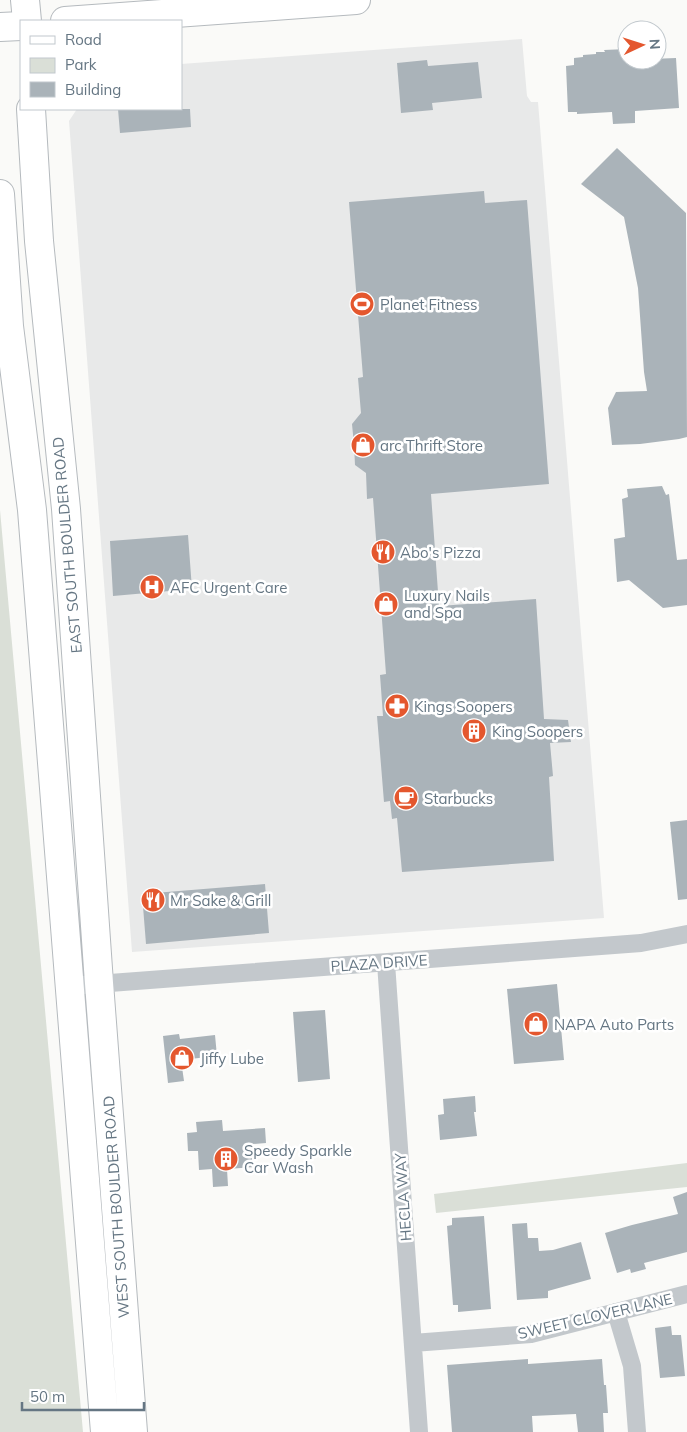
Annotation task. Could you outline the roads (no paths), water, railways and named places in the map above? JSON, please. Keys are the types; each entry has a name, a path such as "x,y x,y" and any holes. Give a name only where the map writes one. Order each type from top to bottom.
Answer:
{"main road":[{"path":"25,0 27,20"},
{"path":"90,20 356,0"},
{"path":"0,27 20,26"},
{"name":"EAST SOUTH BOULDER ROAD","path":"31,110 39,241 66,509 99,983"},
{"path":"0,194 9,326 32,510 70,986"},
{"name":"WEST SOUTH BOULDER ROAD","path":"99,983 133,1432"},
{"name":"WEST SOUTH BOULDER ROAD","path":"70,986 105,1432"}],"street":[{"name":"PLAZA DRIVE","path":"70,986 641,943 687,934"},
{"name":"HECLA WAY","path":"386,963 419,1432"},
{"name":"SWEET CLOVER LANE","path":"413,1343 532,1334 687,1294"},
{"path":"616,1312 632,1366 636,1432"}],"place":[{"name":"Planet Fitness","path":"362,304"},
{"name":"arc Thrift Store","path":"363,445"},
{"name":"Abo's Pizza","path":"383,552"},
{"name":"AFC Urgent Care","path":"152,587"},
{"name":"Luxury Nails and Spa","path":"386,604"},
{"name":"Kings Soopers","path":"397,706"},
{"name":"King Soopers","path":"474,731"},
{"name":"Starbucks","path":"406,798"},
{"name":"Mr Sake & Grill","path":"153,900"},
{"name":"NAPA Auto Parts","path":"536,1024"},
{"name":"Jiffy Lube","path":"182,1058"},
{"name":"Speedy Sparkle Car Wash","path":"226,1159"}]}
